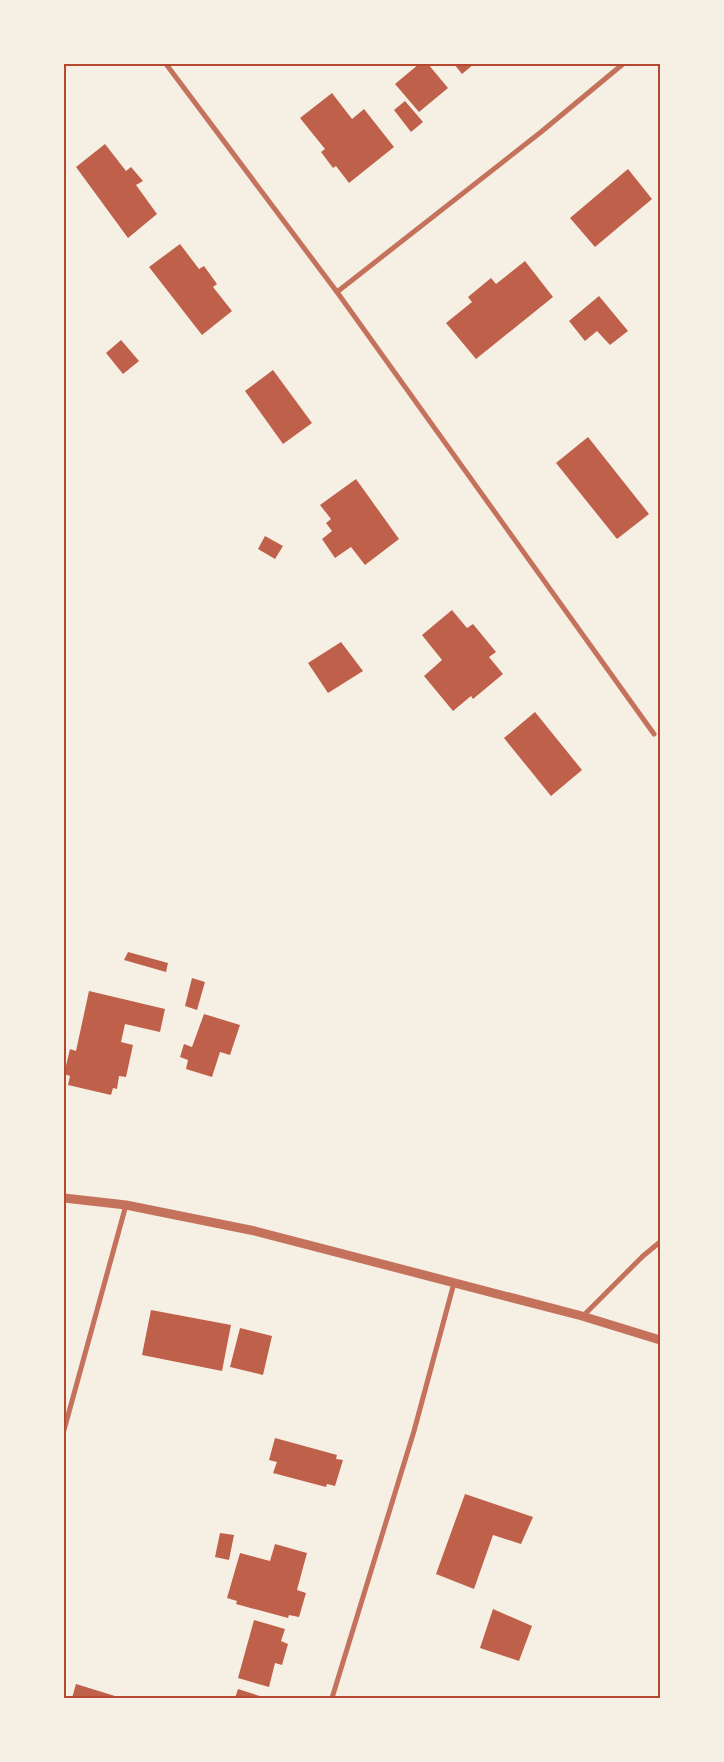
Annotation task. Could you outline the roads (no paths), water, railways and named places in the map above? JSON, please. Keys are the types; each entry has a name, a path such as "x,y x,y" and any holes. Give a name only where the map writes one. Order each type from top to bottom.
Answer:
{"street":[{"path":"166,64 337,292 654,734"},
{"path":"337,292 542,132 623,64"},
{"path":"64,1198 126,1205 255,1231 582,1316 660,1340"},
{"path":"64,1430 126,1205"},
{"path":"582,1316 643,1256 660,1242"},
{"path":"332,1698 414,1431 454,1283"}]}
